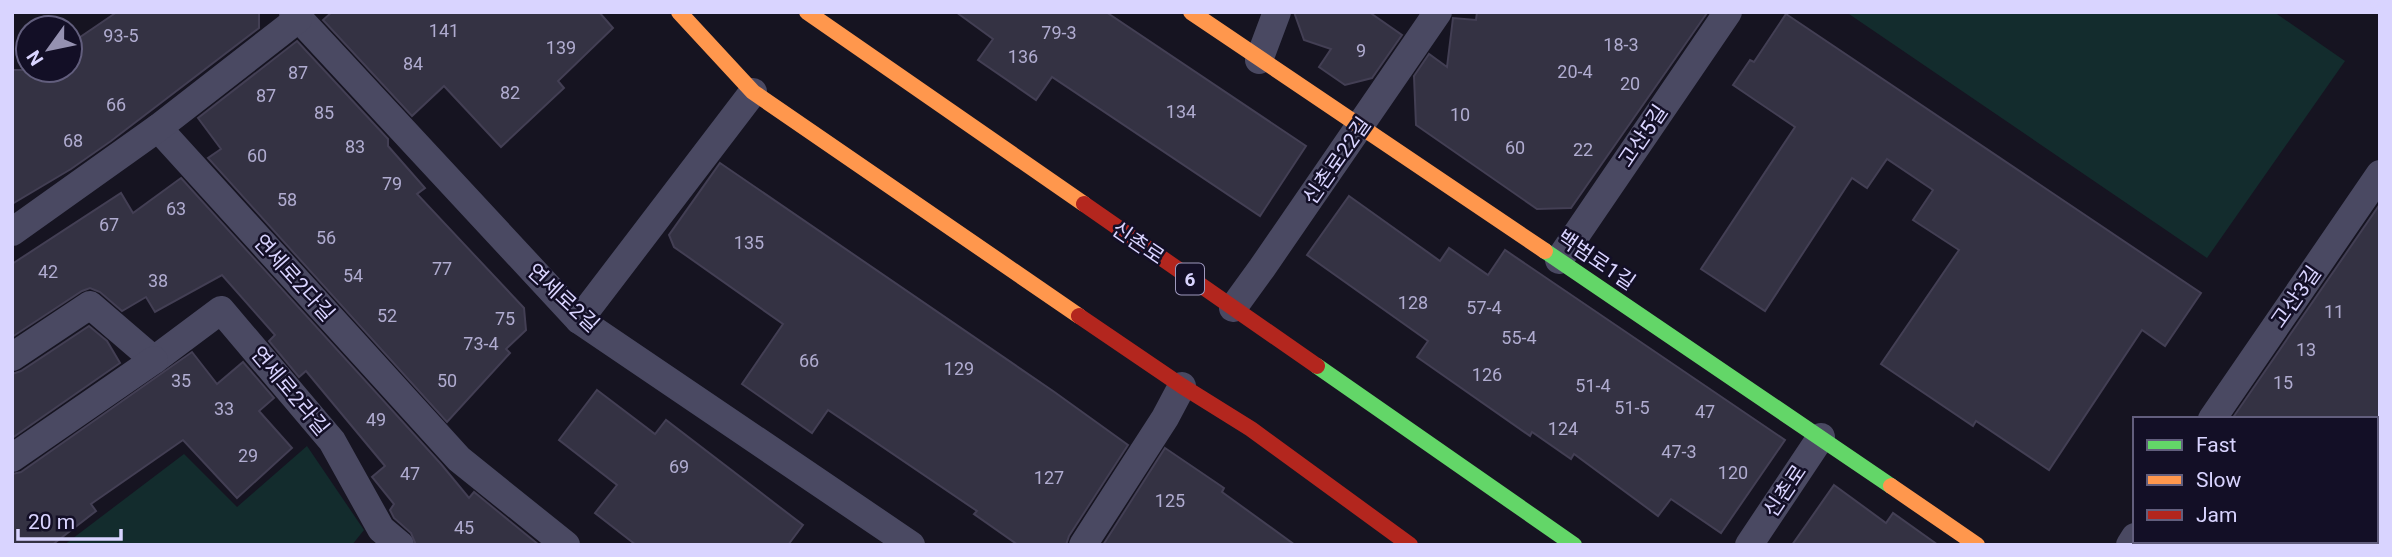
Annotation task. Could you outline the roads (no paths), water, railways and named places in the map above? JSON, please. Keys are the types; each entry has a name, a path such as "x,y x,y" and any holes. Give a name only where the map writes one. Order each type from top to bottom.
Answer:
{"main road":[{"path":"679,12 753,92 1182,386 1251,429 1410,545"},
{"name":"백범로1길","path":"1191,12 1977,545"},
{"name":"신촌로","path":"816,15 1574,545"}],"street":[{"path":"1259,60 1277,12"},
{"name":"신촌로22길","path":"1233,308 1438,12"},
{"name":"고산5길","path":"1559,260 1728,12"},
{"name":"연세로2길","path":"158,128 296,15 579,320 911,545"},
{"path":"579,320 753,92"},
{"path":"12,232 158,128"},
{"name":"연세로2다길","path":"158,128 458,459 566,545"},
{"name":"고산3길","path":"2213,417 2380,174"},
{"path":"12,357 90,305 154,360"},
{"name":"연세로2라길","path":"12,458 221,310 332,441 381,529 400,545"},
{"path":"1083,545 1166,418 1182,386"},
{"name":"신촌로","path":"1749,545 1821,437"}]}
